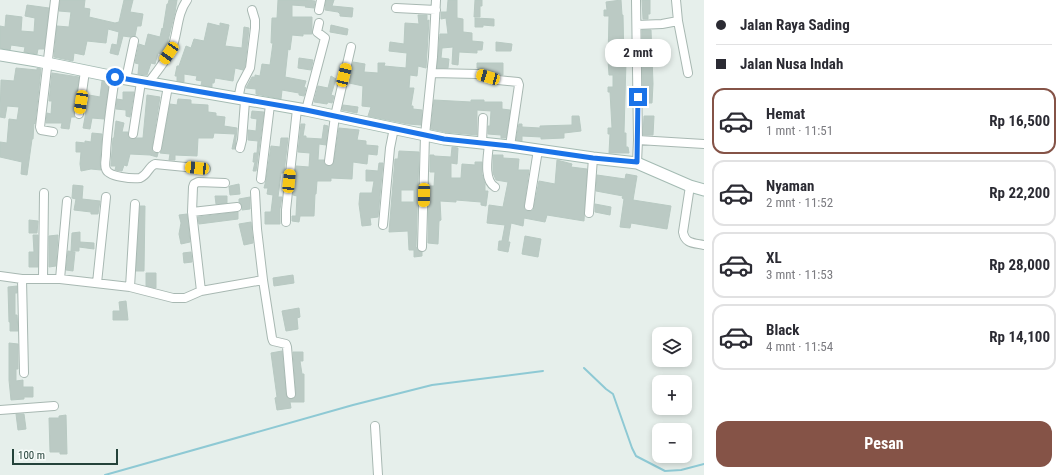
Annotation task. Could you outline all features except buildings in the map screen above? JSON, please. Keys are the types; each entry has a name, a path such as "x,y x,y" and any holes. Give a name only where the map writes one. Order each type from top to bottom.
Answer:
{"street":[{"path":"53,132 41,130 40,127 55,0"},
{"path":"133,134 145,82 169,53 174,41 180,16 187,0"},
{"path":"319,10 321,0"},
{"path":"422,247 425,135 432,72 436,0"},
{"path":"636,0 637,162"},
{"path":"676,0 678,21 688,73"},
{"path":"396,8 436,10"},
{"path":"240,148 242,140 241,85 250,68 255,28 255,20 252,10"},
{"path":"637,25 662,24 678,21"},
{"path":"286,222 286,210 301,109 325,38 317,32 318,23"},
{"path":"126,79 134,41"},
{"path":"329,161 334,116 351,47"},
{"path":"0,55 241,100 301,109 425,135 593,158 637,162 690,186 704,190"},
{"path":"79,114 85,71"},
{"path":"432,72 478,74 498,80 519,83 510,146"},
{"path":"115,77 106,149 105,169 107,172 111,175 132,178 142,177 151,166 155,164 206,169"},
{"path":"157,148 168,86"},
{"path":"261,179 270,105"},
{"path":"483,118 488,179 491,184 495,186"},
{"path":"383,224 390,148 394,128"},
{"path":"638,140 704,144"},
{"path":"529,206 538,150"},
{"path":"589,213 593,158"},
{"path":"201,292 192,212 193,187 194,184 198,182 225,183"},
{"path":"690,186 683,232 684,238 687,241 704,245"},
{"path":"255,192 256,221 263,280 273,341 286,344 292,394"},
{"path":"43,279 44,193"},
{"path":"97,283 106,197"},
{"path":"60,279 67,201"},
{"path":"130,287 135,204"},
{"path":"192,212 237,207"},
{"path":"0,276 22,279 60,279 130,287 174,298 186,298 201,292 263,280"},
{"path":"22,279 24,373"},
{"path":"0,410 54,406"},
{"path":"376,426 378,475"}],"waterway":[{"path":"584,368 613,394 636,456 665,471 681,470 704,464"},
{"path":"105,475 353,405 432,385 543,371"}],"route":[{"path":"115,77 306,110 444,139 510,146 593,158 637,162 638,97"}]}
